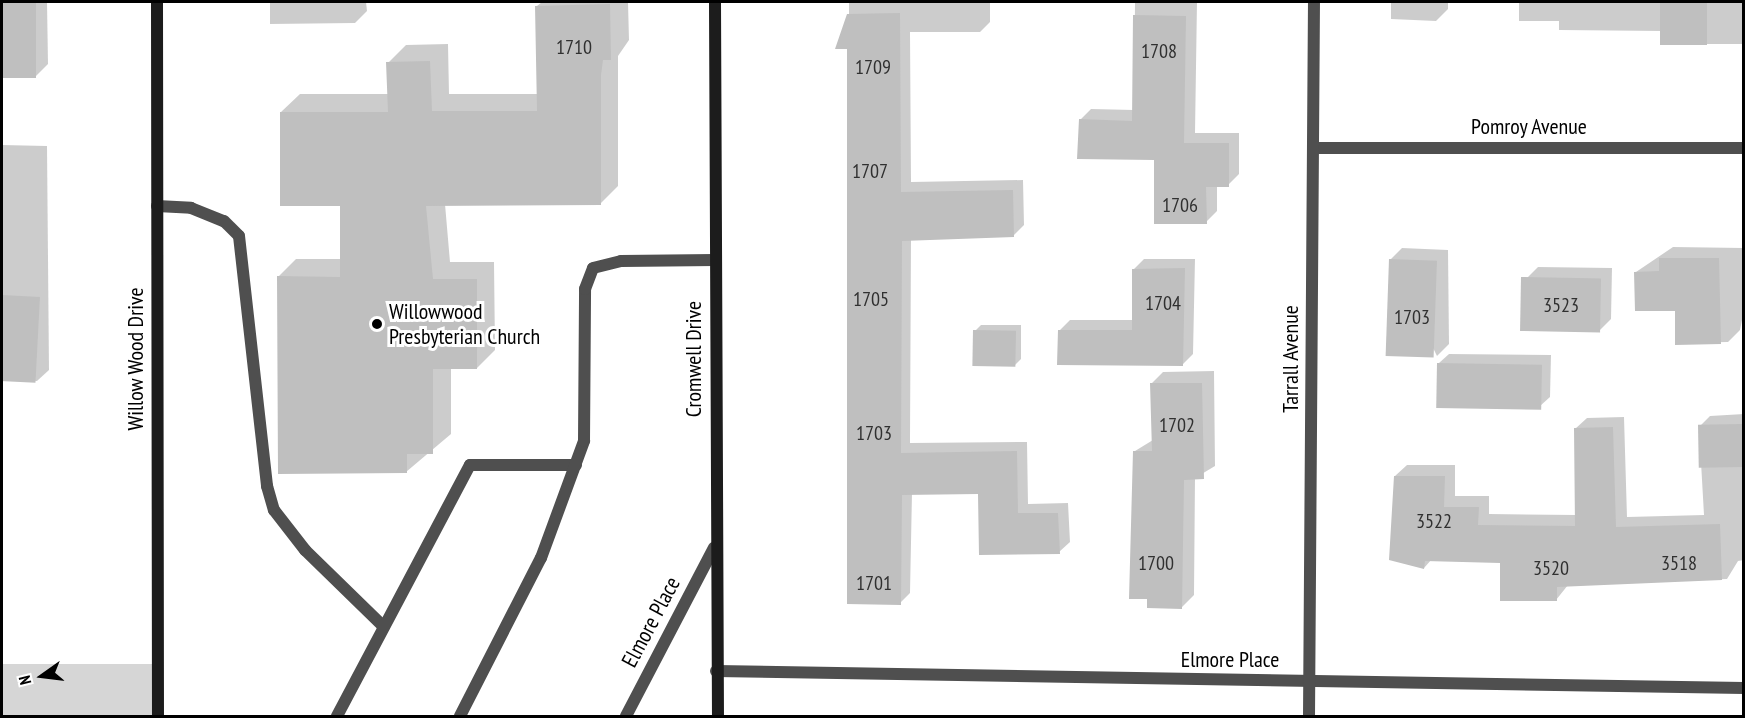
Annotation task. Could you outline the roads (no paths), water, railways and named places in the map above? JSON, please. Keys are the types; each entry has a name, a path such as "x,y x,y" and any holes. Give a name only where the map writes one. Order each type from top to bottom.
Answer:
{"street":[{"name":"Willow Wood Drive","path":"157,2 158,717"},
{"name":"Cromwell Drive","path":"715,2 714,548 718,717"},
{"name":"Tarrall Avenue","path":"1309,717 1314,2"},
{"name":"Pomroy Avenue","path":"1314,148 1743,148"},
{"path":"157,206 191,208 224,221 239,236 267,486 274,510 305,550 384,627"},
{"path":"460,717 540,558 584,441 585,289 593,268 621,261 715,260"},
{"path":"337,717 470,465 576,465"},
{"name":"Elmore Place","path":"626,717 714,548"},
{"name":"Elmore Place","path":"716,672 1743,688"}],"place":[{"name":"Willowwood Presbyterian Church","path":"377,324"}]}
